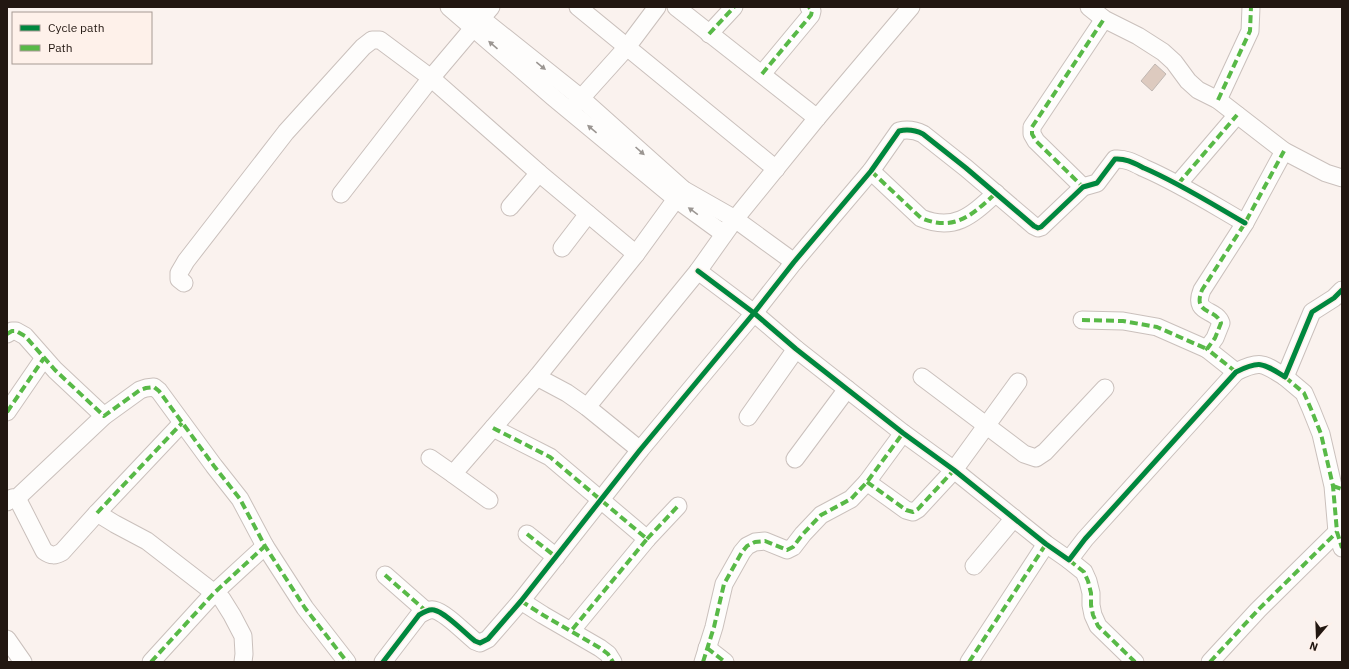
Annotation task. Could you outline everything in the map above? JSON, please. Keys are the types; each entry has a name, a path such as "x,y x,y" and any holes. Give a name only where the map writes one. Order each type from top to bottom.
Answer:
{"street":[{"path":"448,7 482,18 570,111 680,194 735,219 794,262"},
{"path":"467,7 581,98 680,194 724,234"},
{"path":"578,7 776,169"},
{"path":"570,111 626,47 657,7"},
{"path":"676,7 817,118"},
{"path":"709,34 734,7"},
{"path":"762,74 811,15 812,11 809,7"},
{"path":"588,407 698,271 735,219 817,118 911,7"},
{"path":"1089,7 1104,19 1138,36 1163,52 1174,62 1188,81 1198,90 1218,100 1284,151 1326,173 1342,178"},
{"path":"1218,100 1250,31 1251,7"},
{"path":"341,194 431,78 482,18"},
{"path":"1083,187 1036,141 1032,134 1032,127 1104,19"},
{"path":"184,283 179,279 179,272 186,261 286,132 363,47 372,40 380,40 431,78 539,173 636,254"},
{"path":"1178,184 1237,115"},
{"path":"382,662 419,615 426,611 434,610 444,615 475,641 480,643 488,639 522,601 640,450 754,313 794,262 871,171 899,130 915,130 923,134 1038,228 1041,227 1083,187 1097,184 1114,159 1120,158 1152,171 1178,184 1245,223"},
{"path":"1207,349 1215,338 1221,323 1220,320 1202,308 1199,303 1202,290 1245,223 1284,151"},
{"path":"871,171 921,218 930,221 958,221 966,218 996,193"},
{"path":"510,207 539,173"},
{"path":"453,474 537,377 636,254 680,194"},
{"path":"562,248 588,214"},
{"path":"698,271 754,313 796,349 903,433 954,470 1046,544 1084,572 1091,593 1090,605 1098,626 1135,662"},
{"path":"1285,377 1312,312 1334,298 1342,290"},
{"path":"1082,320 1123,321 1157,327 1207,349 1236,372"},
{"path":"7,334 12,331 16,331 26,336 44,358 104,416"},
{"path":"748,417 796,349"},
{"path":"7,412 44,358"},
{"path":"1069,560 1085,539 1236,372 1250,365 1256,364 1272,369 1285,377 1304,393 1312,409 1321,434 1338,488 1340,540 1258,610 1210,662"},
{"path":"537,377 588,407 640,450"},
{"path":"922,377 1024,454 1036,458 1045,452 1105,388"},
{"path":"866,482 906,510 913,512 918,509 954,470 1018,382"},
{"path":"182,423 62,552 56,556 49,555 44,551 12,500 104,416 140,390 154,387 159,391 240,499 265,546 304,608 347,662"},
{"path":"795,459 847,389"},
{"path":"492,428 550,457 647,539"},
{"path":"725,662 705,655 714,627 724,584 742,552 747,546 755,542 765,541 787,550 793,547 803,534 821,516 851,499 866,482 903,433"},
{"path":"430,458 489,500"},
{"path":"571,632 647,539 678,506"},
{"path":"97,513 147,541 222,599 241,629 244,644 243,662"},
{"path":"974,566 1014,518"},
{"path":"527,534 556,557"},
{"path":"969,662 1046,544"},
{"path":"150,662 214,593 265,546"},
{"path":"385,575 426,611"},
{"path":"522,601 571,632 600,648 608,654 613,662"},
{"path":"7,639 23,662"}],"building":[{"path":"1155,64 1166,74 1152,91 1141,81"}],"marked path":[{"path":"709,34 734,7"},
{"path":"762,74 811,15 812,11 809,7"},
{"path":"1218,100 1250,31 1251,7"},
{"path":"1086,186 1083,187 1036,141 1032,134 1032,127 1104,19"},
{"path":"1178,184 1237,115"},
{"path":"1236,372 1207,349 1215,338 1221,323 1215,315 1202,307 1200,304 1200,298 1202,290 1245,223 1284,151"},
{"path":"871,171 921,218 933,222 944,223 962,219 979,208 996,193"},
{"path":"1082,320 1123,321 1157,327 1207,349"},
{"path":"7,334 12,331 16,331 25,336 55,370 104,416 140,390 154,387 159,391 240,499 265,546 305,608 347,662"},
{"path":"7,412 44,358"},
{"path":"1285,377 1304,393 1321,434 1333,486 1337,532 1342,548"},
{"path":"97,513 182,423"},
{"path":"493,428 550,457 647,539 571,631"},
{"path":"703,662 714,627 724,584 747,546 755,542 765,541 787,550 793,547 821,515 851,499 867,482 903,433"},
{"path":"867,482 906,510 913,512 918,509 954,470"},
{"path":"1333,486 1342,489"},
{"path":"647,539 678,506"},
{"path":"1210,662 1258,610 1337,532"},
{"path":"527,534 556,557"},
{"path":"969,662 1046,544"},
{"path":"151,662 214,593 265,546"},
{"path":"1069,560 1084,572 1088,581 1091,593 1093,615 1098,626 1135,662"},
{"path":"385,575 426,611"},
{"path":"521,601 600,648 608,654 613,662"},
{"path":"707,648 725,662"}],"cycle path":[{"path":"383,662 419,615 430,610 434,610 444,615 475,641 480,643 488,639 521,601 640,450 754,313 794,262 871,171 899,131 911,130 923,134 1038,228 1041,227 1083,187 1097,183 1115,159 1126,160 1170,180 1245,223"},
{"path":"698,271 754,313 796,349 903,433 954,470 1046,544 1069,560 1085,539 1236,372 1251,366 1261,365 1266,366 1285,377 1312,312 1334,298 1342,290"}]}
